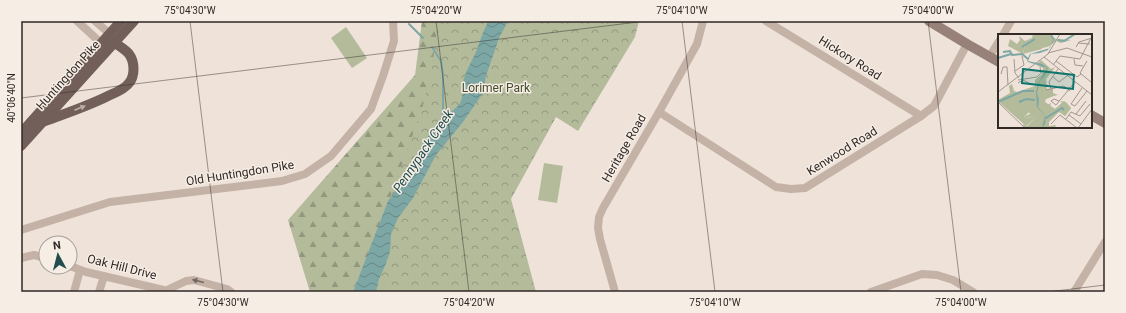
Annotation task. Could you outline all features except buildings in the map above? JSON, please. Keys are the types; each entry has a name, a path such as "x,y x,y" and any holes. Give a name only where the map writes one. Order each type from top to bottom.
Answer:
{"main road":[{"name":"Huntingdon Pike","path":"21,133 121,21"},
{"name":"Huntingdon Pike","path":"21,146 134,21"},
{"path":"44,121 101,100 130,83 133,70 132,59 129,54 114,43"}],"street":[{"path":"77,21 101,43 114,43 110,34 95,21"},
{"name":"Old Huntingdon Pike","path":"21,230 110,202 282,181 305,174 331,156 371,109 394,41 393,21"},
{"name":"Heritage Road","path":"615,292 600,239 598,228 599,216 697,44 703,21"},
{"name":"Hickory Road","path":"766,21 921,116"},
{"path":"929,21 995,59 998,46"},
{"path":"1004,34 1011,21"},
{"name":"Kenwood Road","path":"659,112 776,187 791,189 805,188 921,116 934,106 967,44"},
{"path":"1092,116 1105,123"},
{"path":"1074,292 1105,242"},
{"path":"21,258 34,255 38,256"},
{"path":"74,292 80,270"},
{"name":"Oak Hill Drive","path":"80,270 169,291 182,283 194,280 227,289 231,292"},
{"path":"871,292 922,274 937,275 953,280 973,292"},
{"path":"99,292 104,276"}],"green space":[{"path":"422,21 489,21 382,217 353,292 310,292 288,220 415,75"},
{"name":"Lorimer Park","path":"438,21 639,21 635,37 578,131 556,117 511,199 536,292 361,292 380,226 422,109 432,68"},
{"path":"346,27 367,58 352,68 331,38"},
{"path":"544,163 563,166 557,203 538,200"}],"water":[{"name":"Pennypack Creek","path":"489,21 508,21 499,38 486,76 483,93 463,122 436,155 413,198 398,218 391,234 390,252 379,279 376,292 353,292 388,201 437,123 460,103 465,74"}],"waterway":[{"path":"409,24 423,38"},
{"name":"Pennypack Creek","path":"432,47 441,61 443,74 443,119"}]}
